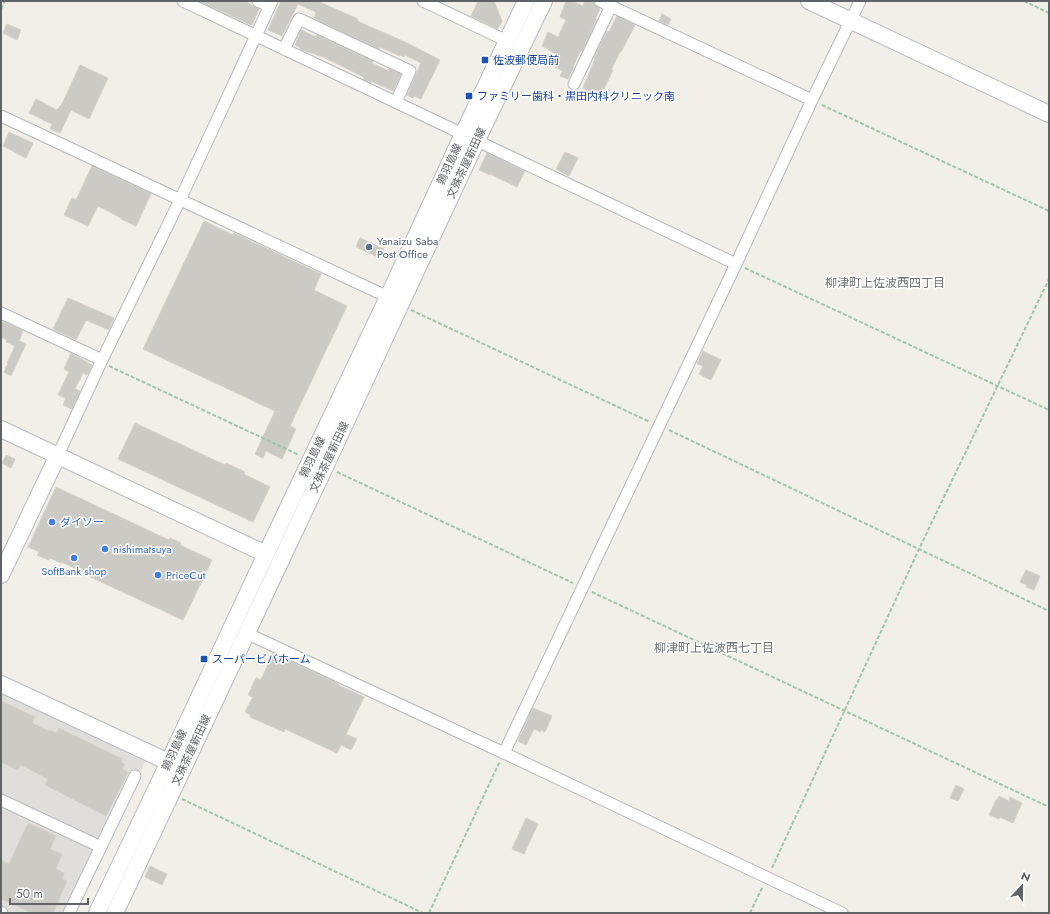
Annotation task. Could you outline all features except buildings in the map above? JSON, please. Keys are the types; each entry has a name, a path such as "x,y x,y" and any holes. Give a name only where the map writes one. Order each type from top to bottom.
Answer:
{"main road":[{"name":"鶉羽島線","path":"97,913 176,765 266,554 318,464 470,137 507,41 526,1"},
{"name":"文殊茶屋新田線","path":"470,137 544,1"},
{"path":"809,1 1049,114"},
{"path":"1,429 266,554"},
{"path":"1,575 58,455"},
{"name":"文殊茶屋新田線","path":"115,913 171,794 176,765 246,632 318,464"},
{"path":"1,684 176,765"}],"street":[{"path":"183,1 736,264"},
{"path":"58,455 102,360 180,200 271,4 258,1"},
{"path":"423,1 507,41"},
{"path":"504,753 860,1"},
{"path":"574,84 605,3 812,100"},
{"path":"284,49 298,20 410,71 396,102"},
{"path":"1,116 394,301"},
{"path":"1,313 102,360"},
{"path":"246,632 842,913"},
{"path":"69,913 135,776"},
{"path":"1,800 101,847"}],"path":[{"path":"1,9 5,1"},
{"path":"1024,1 1049,13"},
{"path":"812,100 1049,211"},
{"path":"736,264 1049,410"},
{"path":"750,913 919,549 1049,279"},
{"path":"394,301 1049,611"},
{"path":"102,360 108,366 1049,807"},
{"path":"429,913 504,753"},
{"path":"171,794 423,913"}],"shaded area":[{"path":"1,688 147,757 75,913 1,913"}],"place":[{"name":"佐波郵便局前","path":"485,60"},
{"name":"ファミリー歯科・黒田内科クリニック南","path":"469,96"},
{"name":"Yanaizu Saba Post Office","path":"369,247"},
{"name":"ダイソー","path":"52,522"},
{"name":"nishimatsuya","path":"105,549"},
{"name":"SoftBank shop","path":"74,558"},
{"name":"PriceCut","path":"158,575"},
{"name":"スーパービバホーム","path":"204,659"}],"district":[{"name":"柳津町上佐波西四丁目","path":"885,283"},
{"name":"柳津町上佐波西七丁目","path":"714,648"}]}
